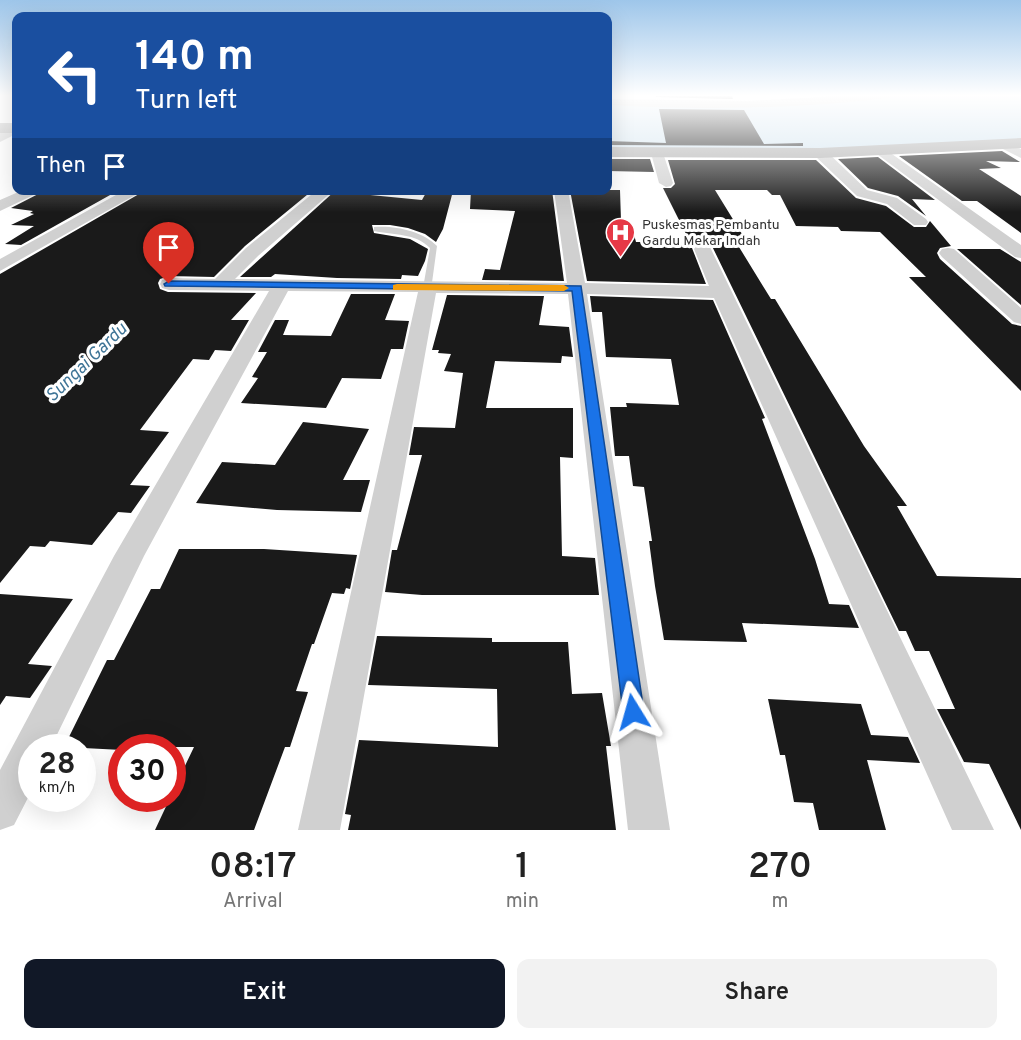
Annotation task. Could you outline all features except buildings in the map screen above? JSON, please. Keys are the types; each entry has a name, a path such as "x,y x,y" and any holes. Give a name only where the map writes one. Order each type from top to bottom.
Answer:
{"main road":[{"path":"612,152 820,153 1013,144"}],"street":[{"path":"1013,144 1021,154"},
{"path":"882,151 1021,253"},
{"path":"657,153 666,183"},
{"path":"820,153 862,193 892,201 920,222"},
{"path":"0,206 25,195"},
{"path":"0,266 128,195"},
{"path":"219,285 252,252 321,195"},
{"path":"562,195 577,288 649,830"},
{"path":"703,249 721,293 973,830"},
{"path":"948,253 1021,318"},
{"path":"169,284 577,288 721,293"},
{"path":"39,734 129,556 282,286"},
{"path":"319,830 428,288"},
{"path":"0,811 18,776"}],"lane":[{"path":"377,229 410,235 430,242 434,248 428,288"}],"water":[{"path":"612,134 1021,134 1021,139 928,148 612,150"}],"slow traffic":[{"path":"397,288 564,288"}],"place":[{"name":"Puskesmas Pembantu Gardu Mekar Indah","path":"621,258"}],"route":[{"path":"169,284 577,288 633,712"}],"water label":[{"name":"Sungai Gardu","path":"86,362"}]}
